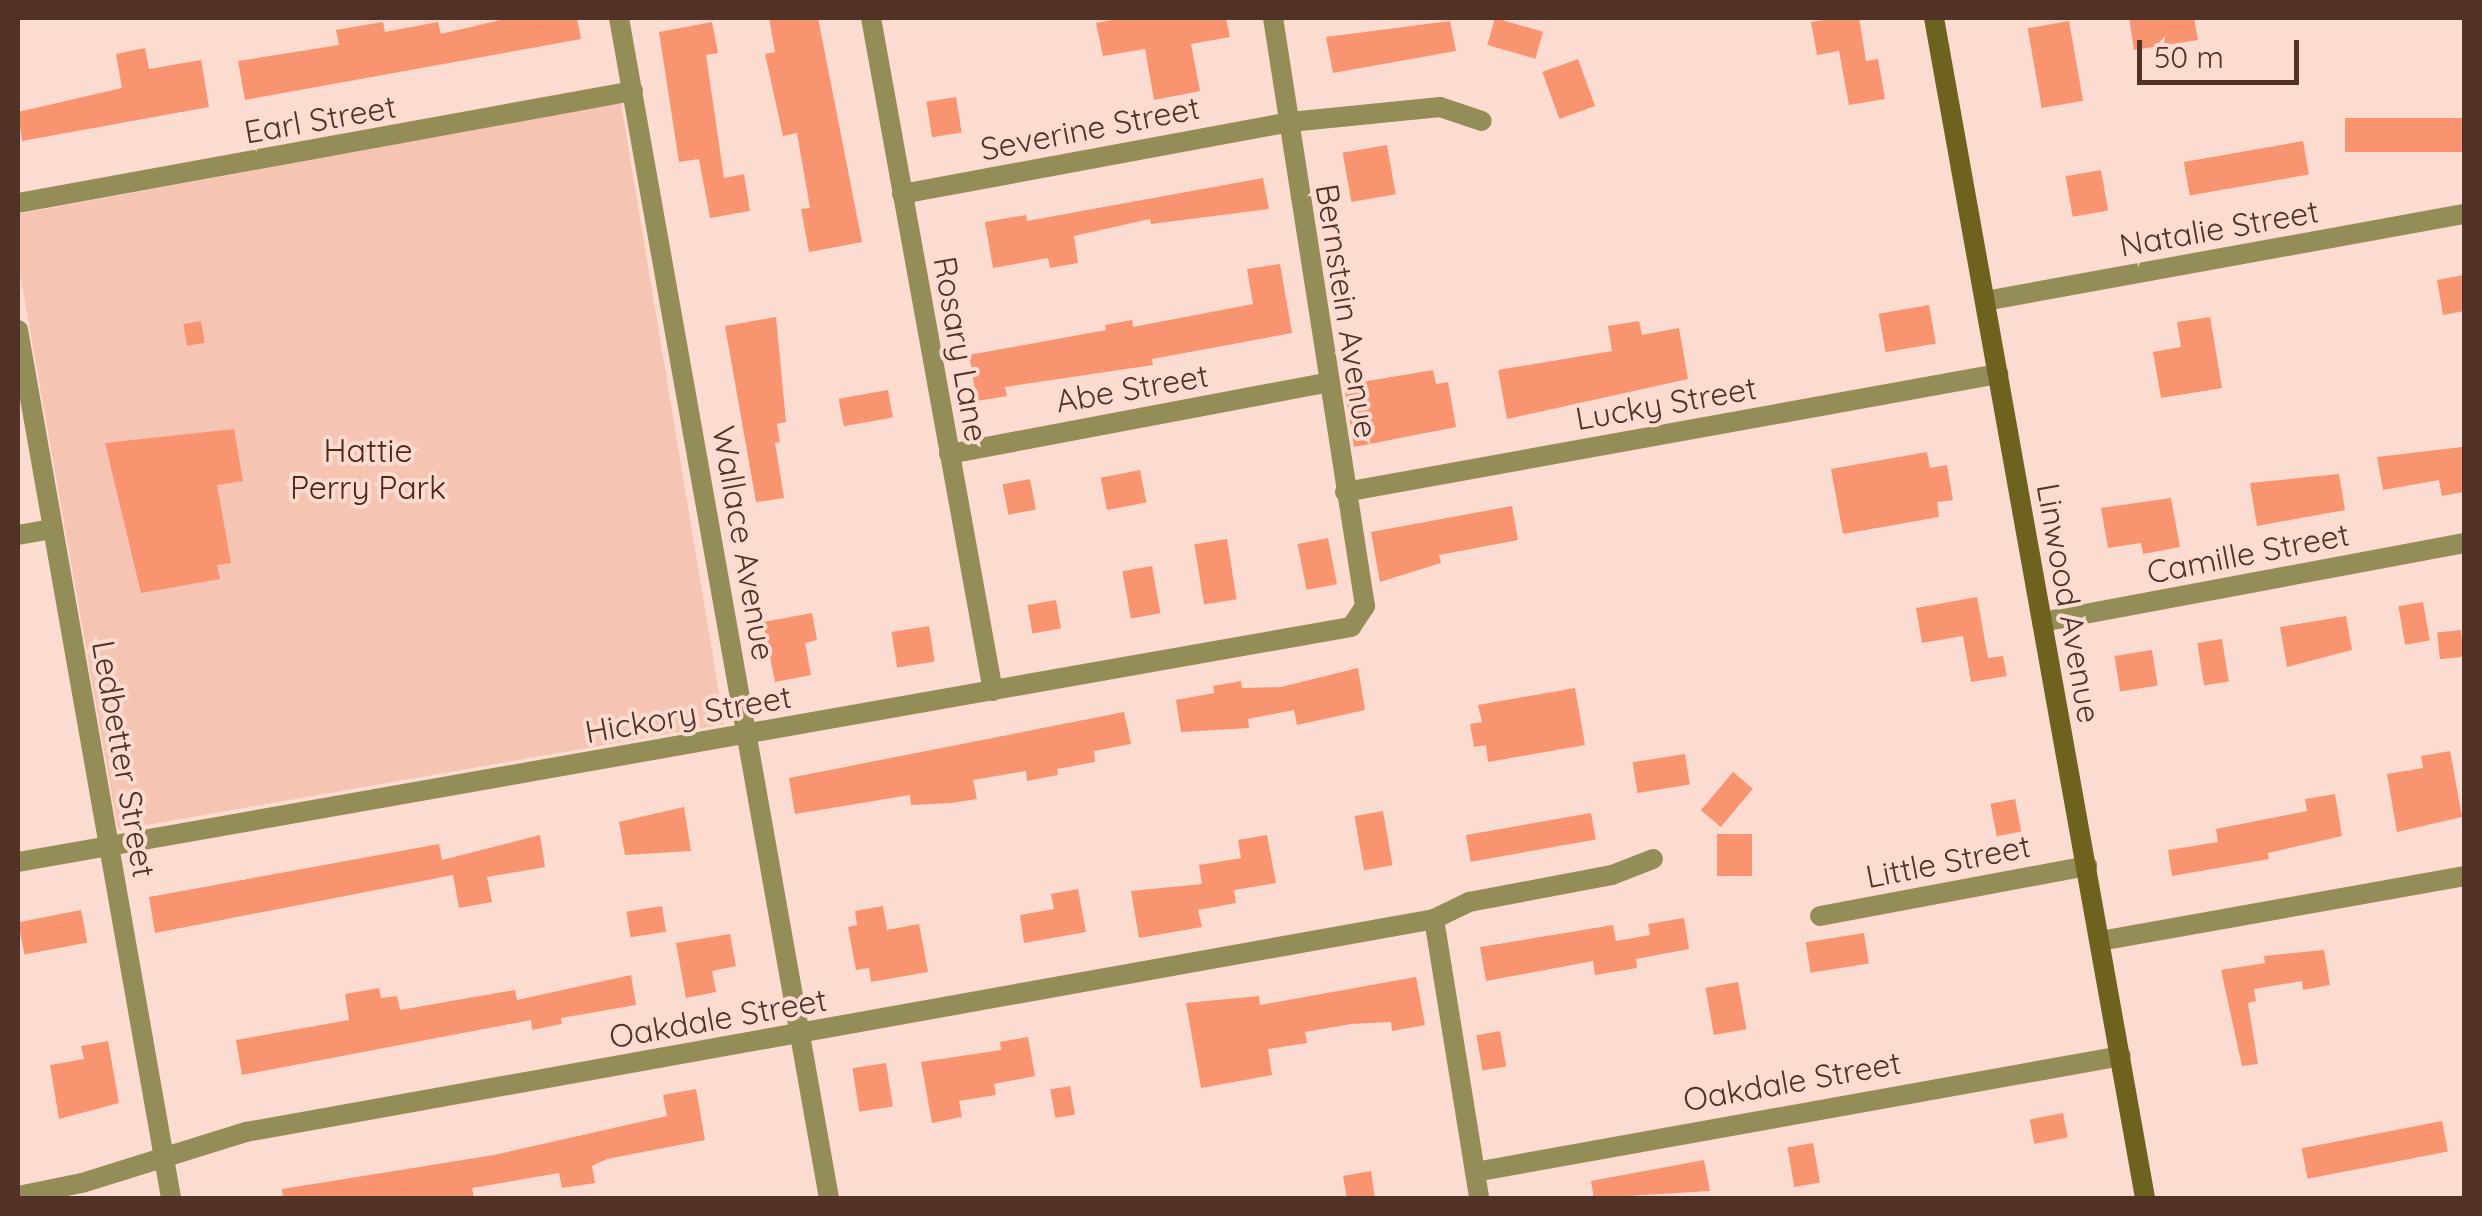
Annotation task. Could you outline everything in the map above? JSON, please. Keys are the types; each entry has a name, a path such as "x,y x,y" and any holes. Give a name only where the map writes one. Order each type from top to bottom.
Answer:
{"main road":[{"name":"Linwood Avenue","path":"1934,18 2145,1198"}],"street":[{"name":"Wallace Avenue","path":"619,18 830,1198"},
{"name":"Rosary Lane","path":"870,18 993,691"},
{"name":"Bernstein Avenue","path":"1272,18 1362,613"},
{"name":"Earl Street","path":"18,203 632,91"},
{"name":"Severine Street","path":"902,194 1290,122 1440,108 1482,121"},
{"name":"Natalie Street","path":"1985,302 2464,214"},
{"name":"Ledbetter Street","path":"18,330 172,1198"},
{"name":"Lucky Street","path":"1345,492 1998,374"},
{"name":"Abe Street","path":"949,454 1326,383"},
{"path":"18,535 52,528"},
{"name":"Camille Street","path":"2042,622 2464,543"},
{"name":"Hickory Street","path":"18,862 1338,630 1362,613"},
{"name":"Oakdale Street","path":"18,1196 164,1159 246,1132 1434,920 1469,902 1612,875 1653,859"},
{"name":"Little Street","path":"1820,916 2087,866"},
{"path":"2100,941 2464,876"},
{"path":"1434,920 1479,1198"},
{"name":"Oakdale Street","path":"1474,1172 2120,1056"}],"green space":[{"name":"Hattie Perry Park","path":"621,103 724,724 118,830 18,262 18,214"}],"building":[{"path":"509,18 577,18 581,39 245,100 238,61 339,45 336,30 383,22 385,32 438,22 441,34"},
{"path":"769,18 818,18 862,242 809,252 801,209 810,208 797,133 783,136 765,54 775,52"},
{"path":"1123,18 1226,18 1230,37 1191,44 1200,91 1154,100 1145,49 1103,56 1096,23"},
{"path":"1495,18 1543,32 1535,59 1487,45"},
{"path":"1859,18 1866,61 1878,59 1885,99 1849,105 1839,51 1817,55 1811,22"},
{"path":"2129,18 2194,18 2198,40 2134,50"},
{"path":"1450,21 1456,51 1333,73 1326,37"},
{"path":"2069,21 2083,101 2042,108 2028,28"},
{"path":"712,22 718,53 706,55 724,178 744,174 750,211 710,218 699,159 679,162 659,32"},
{"path":"145,48 149,69 201,60 209,107 22,141 18,112 122,88 116,54"},
{"path":"1578,59 1595,106 1559,119 1542,72"},
{"path":"956,97 962,133 932,137 926,102"},
{"path":"2345,118 2464,118 2464,152 2345,152"},
{"path":"2303,141 2309,174 2190,195 2184,162"},
{"path":"1387,145 1396,194 1351,202 1343,153"},
{"path":"2101,170 2108,210 2073,217 2066,176"},
{"path":"1263,178 1269,209 1151,224 1150,219 1074,236 1078,263 1050,268 1048,258 993,268 985,222 1026,215 1027,221"},
{"path":"1280,264 1292,333 1152,359 1153,365 1005,387 1007,396 977,401 969,355 1106,330 1105,325 1132,320 1133,327 1253,304 1247,269"},
{"path":"2464,275 2464,311 2443,315 2437,280"},
{"path":"1929,305 1936,343 1886,352 1879,314"},
{"path":"776,317 786,422 777,424 780,442 775,443 784,498 756,502 725,326"},
{"path":"2210,317 2222,388 2161,398 2153,352 2181,347 2177,322"},
{"path":"201,321 205,343 187,346 183,324"},
{"path":"1639,321 1642,335 1679,328 1688,379 1507,419 1498,370 1612,351 1608,326"},
{"path":"1433,370 1436,384 1448,382 1456,427 1354,447 1344,385"},
{"path":"888,390 893,418 844,426 839,399"},
{"path":"234,429 243,481 217,485 231,563 217,565 220,579 141,593 105,443"},
{"path":"2462,447 2464,492 2442,496 2439,480 2383,490 2377,457"},
{"path":"1927,452 1930,468 1947,465 1953,500 1937,502 1939,517 1843,534 1831,469"},
{"path":"1140,470 1146,502 1107,510 1101,478"},
{"path":"2339,474 2345,510 2257,526 2250,483"},
{"path":"1030,479 1036,509 1008,515 1003,484"},
{"path":"2171,498 2180,547 2143,554 2141,543 2108,548 2101,508"},
{"path":"1512,506 1518,540 1439,555 1441,563 1380,582 1371,532"},
{"path":"1328,538 1337,584 1307,590 1298,544"},
{"path":"1227,539 1237,599 1204,604 1194,544"},
{"path":"1152,566 1160,613 1131,618 1122,571"},
{"path":"1977,597 1988,658 2003,656 2007,676 1971,682 1963,636 1922,643 1916,608"},
{"path":"1056,600 1061,629 1032,634 1027,605"},
{"path":"2423,602 2430,640 2405,645 2398,606"},
{"path":"812,613 817,640 805,643 811,675 775,682 763,622"},
{"path":"2346,616 2352,650 2287,667 2280,627"},
{"path":"929,626 935,662 897,668 891,632"},
{"path":"2461,630 2464,657 2440,659 2437,633"},
{"path":"2222,639 2229,681 2204,685 2197,643"},
{"path":"2152,650 2158,686 2120,692 2114,656"},
{"path":"1358,668 1365,710 1297,725 1294,710 1248,719 1249,728 1181,732 1176,700 1214,693 1213,686 1241,681 1242,688 1281,687"},
{"path":"1575,688 1585,745 1488,762 1486,745 1474,747 1470,724 1482,722 1478,705"},
{"path":"1124,712 1131,744 1094,751 1095,762 1057,769 1058,775 1027,781 1026,771 973,780 977,799 951,803 911,805 910,795 795,814 789,778"},
{"path":"2450,751 2462,817 2397,832 2387,774 2423,768 2421,756"},
{"path":"1685,754 1690,785 1638,793 1633,762"},
{"path":"1733,772 1753,789 1721,827 1701,810"},
{"path":"2335,794 2342,836 2268,853 2269,859 2172,876 2168,850 2218,842 2216,829 2307,811 2305,799"},
{"path":"2015,799 2021,831 1997,836 1990,804"},
{"path":"684,807 691,851 625,855 619,822"},
{"path":"1383,811 1393,865 1364,870 1354,816"},
{"path":"1591,813 1596,840 1471,862 1466,835"},
{"path":"1717,834 1752,834 1752,876 1717,876"},
{"path":"540,835 545,867 487,877 492,902 459,908 453,875 155,933 149,897 439,844 442,860"},
{"path":"1267,835 1276,883 1234,890 1236,903 1198,910 1202,927 1139,938 1131,891 1202,884 1199,865 1241,858 1238,840"},
{"path":"1078,889 1086,932 1024,943 1020,915 1054,909 1051,894"},
{"path":"662,906 666,932 631,937 626,912"},
{"path":"883,906 887,930 919,924 928,972 871,982 869,968 856,970 848,927 857,925 855,911"},
{"path":"81,910 87,942 24,955 18,922"},
{"path":"1684,918 1689,949 1636,959 1637,968 1595,975 1593,961 1486,981 1480,947 1613,925 1616,941 1650,935 1648,924"},
{"path":"1864,933 1869,964 1811,973 1806,942"},
{"path":"730,934 736,966 712,971 716,992 686,998 676,943"},
{"path":"2324,950 2330,985 2303,990 2302,981 2254,989 2256,1001 2248,1003 2258,1064 2242,1066 2221,970 2265,963 2264,956"},
{"path":"631,975 636,1005 561,1018 562,1024 532,1030 531,1020 242,1075 236,1040 349,1020 345,994 379,988 381,998 397,996 400,1010 515,990 517,1000"},
{"path":"1416,977 1425,1025 1392,1031 1391,1022 1351,1024 1305,1032 1307,1043 1268,1049 1272,1075 1201,1088 1186,1003 1259,996 1260,1005"},
{"path":"1738,982 1746,1029 1714,1035 1706,988"},
{"path":"1500,1031 1506,1066 1483,1071 1476,1035"},
{"path":"1028,1037 1035,1076 994,1084 996,1095 959,1101 962,1117 932,1123 921,1062 1001,1050 1000,1042"},
{"path":"108,1041 119,1103 59,1119 50,1065 84,1059 81,1046"},
{"path":"886,1063 893,1106 859,1112 852,1068"},
{"path":"1070,1086 1075,1115 1055,1118 1050,1089"},
{"path":"696,1089 705,1140 607,1159 592,1166 595,1183 562,1188 559,1173 472,1188 474,1198 283,1198 282,1189 494,1155 667,1116 663,1095"},
{"path":"2063,1113 2068,1138 2034,1144 2030,1119"},
{"path":"2442,1121 2448,1151 2308,1179 2302,1148"},
{"path":"1813,1143 1820,1182 1794,1187 1787,1148"},
{"path":"1704,1160 1710,1191 1594,1198 1591,1181"},
{"path":"1371,1171 1375,1198 1347,1198 1343,1176"}]}
